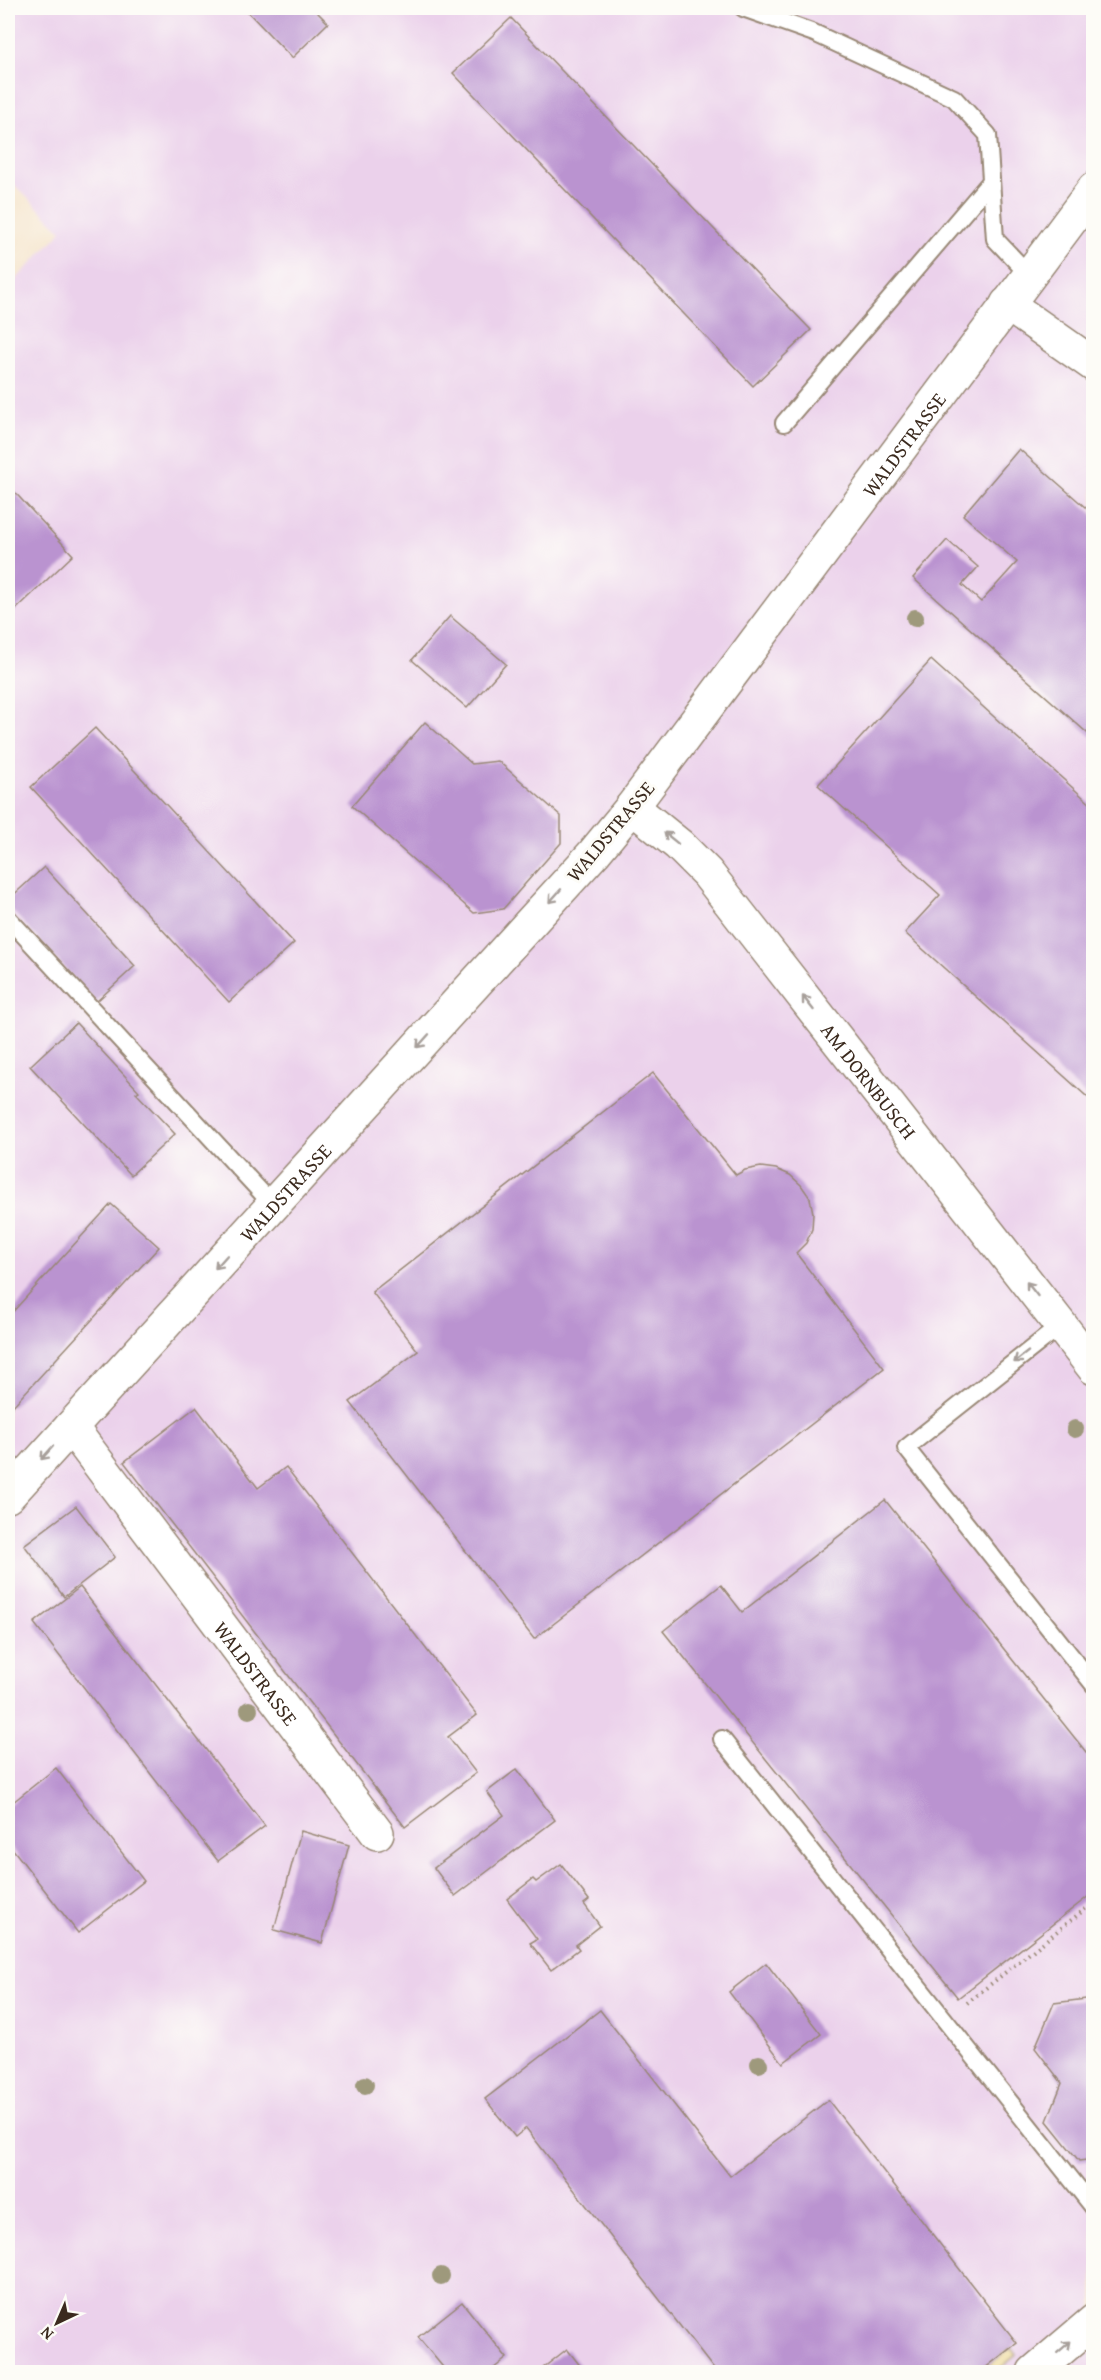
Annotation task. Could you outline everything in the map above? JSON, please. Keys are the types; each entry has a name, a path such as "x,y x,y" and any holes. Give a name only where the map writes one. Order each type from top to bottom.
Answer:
{"street":[{"name":"WALDSTRASSE","path":"8,1496 602,845 1094,189"},
{"path":"1008,304 1094,365"},
{"name":"AM DORNBUSCH","path":"632,807 679,845 708,873 1094,1368"},
{"name":"WALDSTRASSE","path":"71,1427 377,1833"},
{"path":"1034,2373 1094,2321"}],"lane":[{"path":"743,8 814,33 954,98 988,135 995,239 1029,275"},
{"path":"784,423 991,181"},
{"path":"8,918 273,1205"},
{"path":"1060,1326 906,1448 1094,1685"},
{"path":"722,1739 1094,2208"}],"path":[{"path":"946,2020 1094,1902"}],"shaded area":[{"path":"8,8 1093,8 1093,2372 8,2372 8,288 62,231 8,179"}],"sand":[{"path":"1011,2348 1016,2355 996,2372 980,2372"}],"building":[{"path":"244,8 313,8 328,23 292,58"},
{"path":"511,18 811,330 753,386 453,73"},
{"path":"1019,449 1094,515 1094,739 913,578 947,540 978,567 962,585 981,602 1017,562 963,515"},
{"path":"8,485 73,555 8,617"},
{"path":"450,616 506,664 467,708 412,660"},
{"path":"931,660 1094,807 1094,1103 905,933 940,895 818,785"},
{"path":"425,722 472,764 498,761 561,816 561,843 503,909 474,913 352,806"},
{"path":"95,728 294,943 229,1002 31,787"},
{"path":"44,867 135,966 96,1002 8,906 8,900"},
{"path":"76,1023 139,1091 136,1093 175,1134 131,1175 30,1066"},
{"path":"653,1073 736,1175 745,1170 761,1167 776,1169 790,1175 801,1185 810,1198 813,1213 812,1229 806,1243 796,1253 884,1368 534,1639 350,1402 418,1351 372,1292"},
{"path":"111,1204 159,1247 12,1407 8,1403 8,1317"},
{"path":"196,1407 258,1488 286,1467 477,1715 448,1737 476,1773 405,1827 124,1462"},
{"path":"885,1500 1094,1762 1094,1892 958,1998 663,1631 721,1585 742,1612"},
{"path":"76,1506 115,1557 64,1597 24,1545"},
{"path":"80,1587 265,1826 218,1861 34,1623"},
{"path":"56,1768 144,1881 78,1933 8,1843 8,1806"},
{"path":"517,1769 555,1820 455,1896 434,1868 504,1815 487,1792"},
{"path":"301,1831 349,1845 322,1943 274,1930"},
{"path":"561,1864 589,1900 584,1904 600,1926 576,1945 579,1949 551,1970 530,1943 537,1939 507,1899 533,1879 536,1882"},
{"path":"766,1963 821,2034 783,2063 729,1992"},
{"path":"1094,1998 1094,2159 1079,2161 1047,2121 1062,2083 1035,2048 1054,2003"},
{"path":"600,2010 730,2176 828,2100 1017,2343 980,2372 716,2372 526,2128 515,2137 485,2099"},
{"path":"462,2302 507,2358 489,2372 447,2372 418,2337"},
{"path":"567,2349 585,2372 538,2372"}]}
